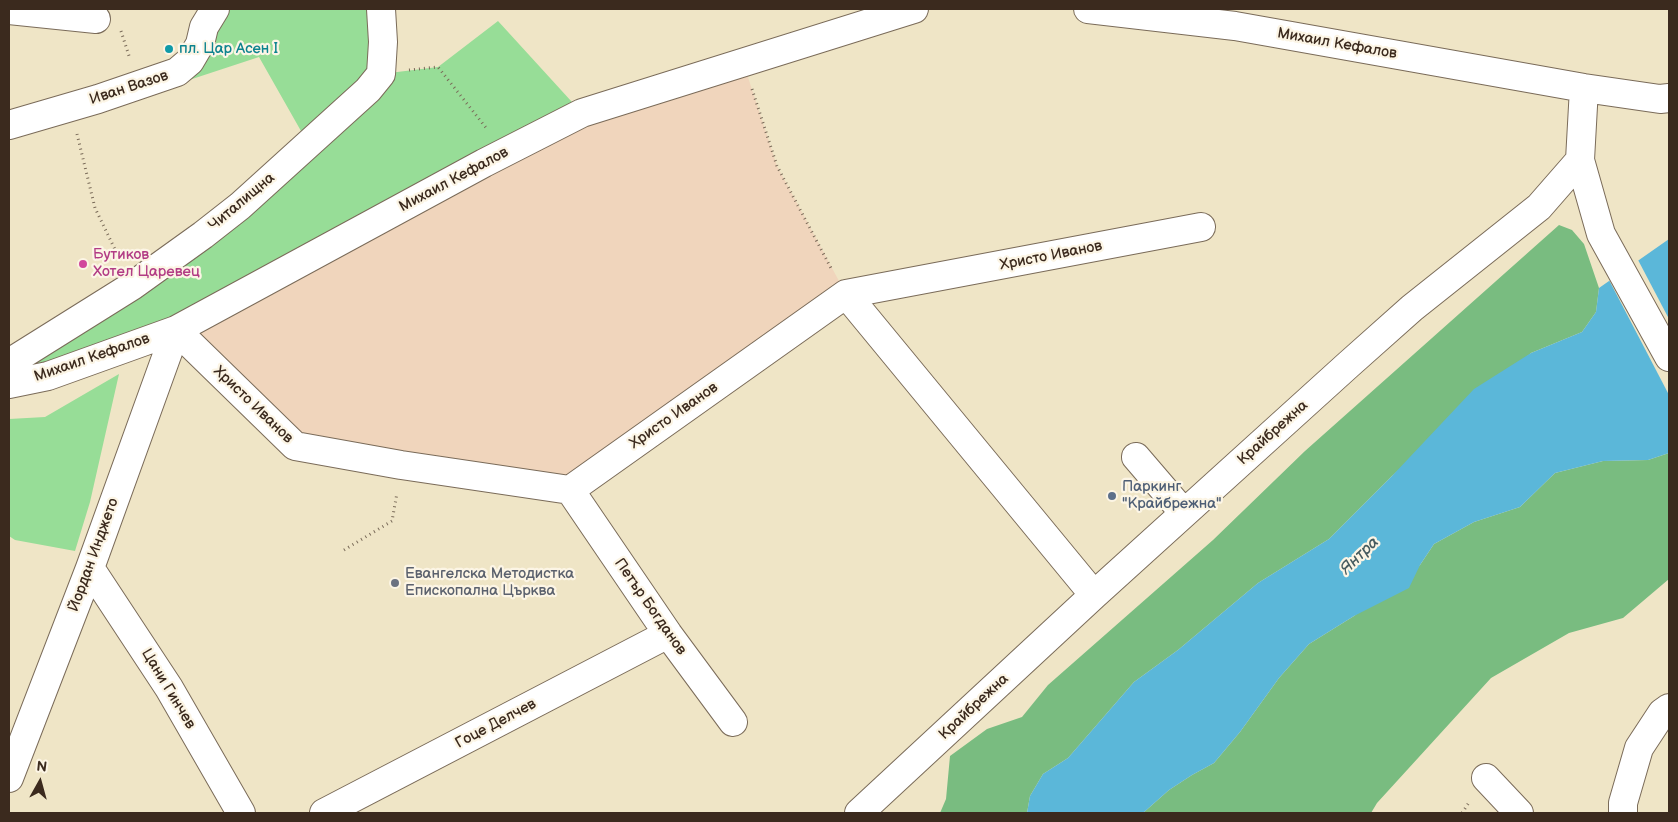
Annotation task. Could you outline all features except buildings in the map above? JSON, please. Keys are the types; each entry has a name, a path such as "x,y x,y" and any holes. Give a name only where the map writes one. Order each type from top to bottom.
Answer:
{"street":[{"path":"381,9 383,42 381,74"},
{"name":"Михаил Кефалов","path":"9,384 48,376 176,330 484,163 582,113 914,9"},
{"name":"Михаил Кефалов","path":"1088,9 1235,26 1584,88 1660,99 1669,98"},
{"path":"9,10 107,21"},
{"name":"Иван Вазов","path":"9,125 138,86 177,72 190,61 200,44 207,15"},
{"name":"Читалищна","path":"9,363 132,286 240,206 368,90 381,74"},
{"path":"1584,88 1580,160 1601,234 1669,357"},
{"name":"Крайбрежна","path":"859,813 1094,595 1412,308 1539,207 1580,160"},
{"name":"Христо Иванов","path":"176,330 295,446 401,465 570,490 846,294 1201,227"},
{"path":"846,294 1094,595"},
{"name":"Йордан Инджето","path":"9,778 90,568 176,330"},
{"path":"1136,457 1184,513"},
{"name":"Петър Богданов","path":"570,490 668,634 733,722"},
{"name":"Цани Гинчев","path":"90,568 169,688 241,813"},
{"name":"Гоце Делчев","path":"324,813 668,634"},
{"path":"1623,813 1623,803 1639,748 1662,713 1669,708"},
{"path":"1486,778 1519,813"}],"path":[{"path":"107,21 138,86"},
{"path":"743,62 777,166 846,294"},
{"path":"381,74 438,67 493,136 484,163"},
{"path":"70,107 95,208 132,286"},
{"path":"344,550 392,521 401,465"}],"shaded area":[{"path":"743,62 777,166 846,294 570,490 295,446 176,330 484,163"}],"green space":[{"path":"215,9 381,9 381,74 438,67 498,21 582,113 214,310 48,376 9,363 310,143 301,131 259,57 180,83"},
{"path":"1559,225 1572,230 1584,244 1599,288 1596,312 1582,332 1531,353 1392,476 1329,539 1258,583 1178,650 1134,682 1068,758 1043,774 1030,796 1027,813 940,813 946,799 950,756 987,729 1022,717 1048,685 1213,540 1305,451"},
{"path":"119,374 90,502 75,551 15,540 9,536 9,419 45,417"},
{"path":"1669,453 1669,579 1623,618 1569,633 1491,678 1377,803 1371,813 1143,813 1169,790 1214,763 1240,732 1279,678 1309,644 1354,616 1420,565 1434,544 1474,522 1520,507 1555,473 1603,461 1648,460"}],"water":[{"name":"Янтра","path":"1669,239 1669,453 1648,460 1603,461 1555,473 1520,507 1474,522 1434,544 1420,565 1409,588 1354,616 1309,644 1279,678 1240,732 1214,763 1169,790 1143,813 1027,813 1030,796 1043,774 1068,758 1134,682 1178,650 1258,583 1329,539 1392,476 1474,389 1531,353 1582,332 1596,312 1599,288"}],"pier":[{"path":"1637,258 1669,319 1669,395 1608,278"}],"place":[{"name":"пл. Цар Асен I","path":"169,49"},
{"name":"Бутиков Хотел Царевец","path":"83,264"},
{"name":"Паркинг \"Крайбрежна\"","path":"1112,496"},
{"name":"Евангелска Методистка Епископална Църква","path":"395,583"}]}
